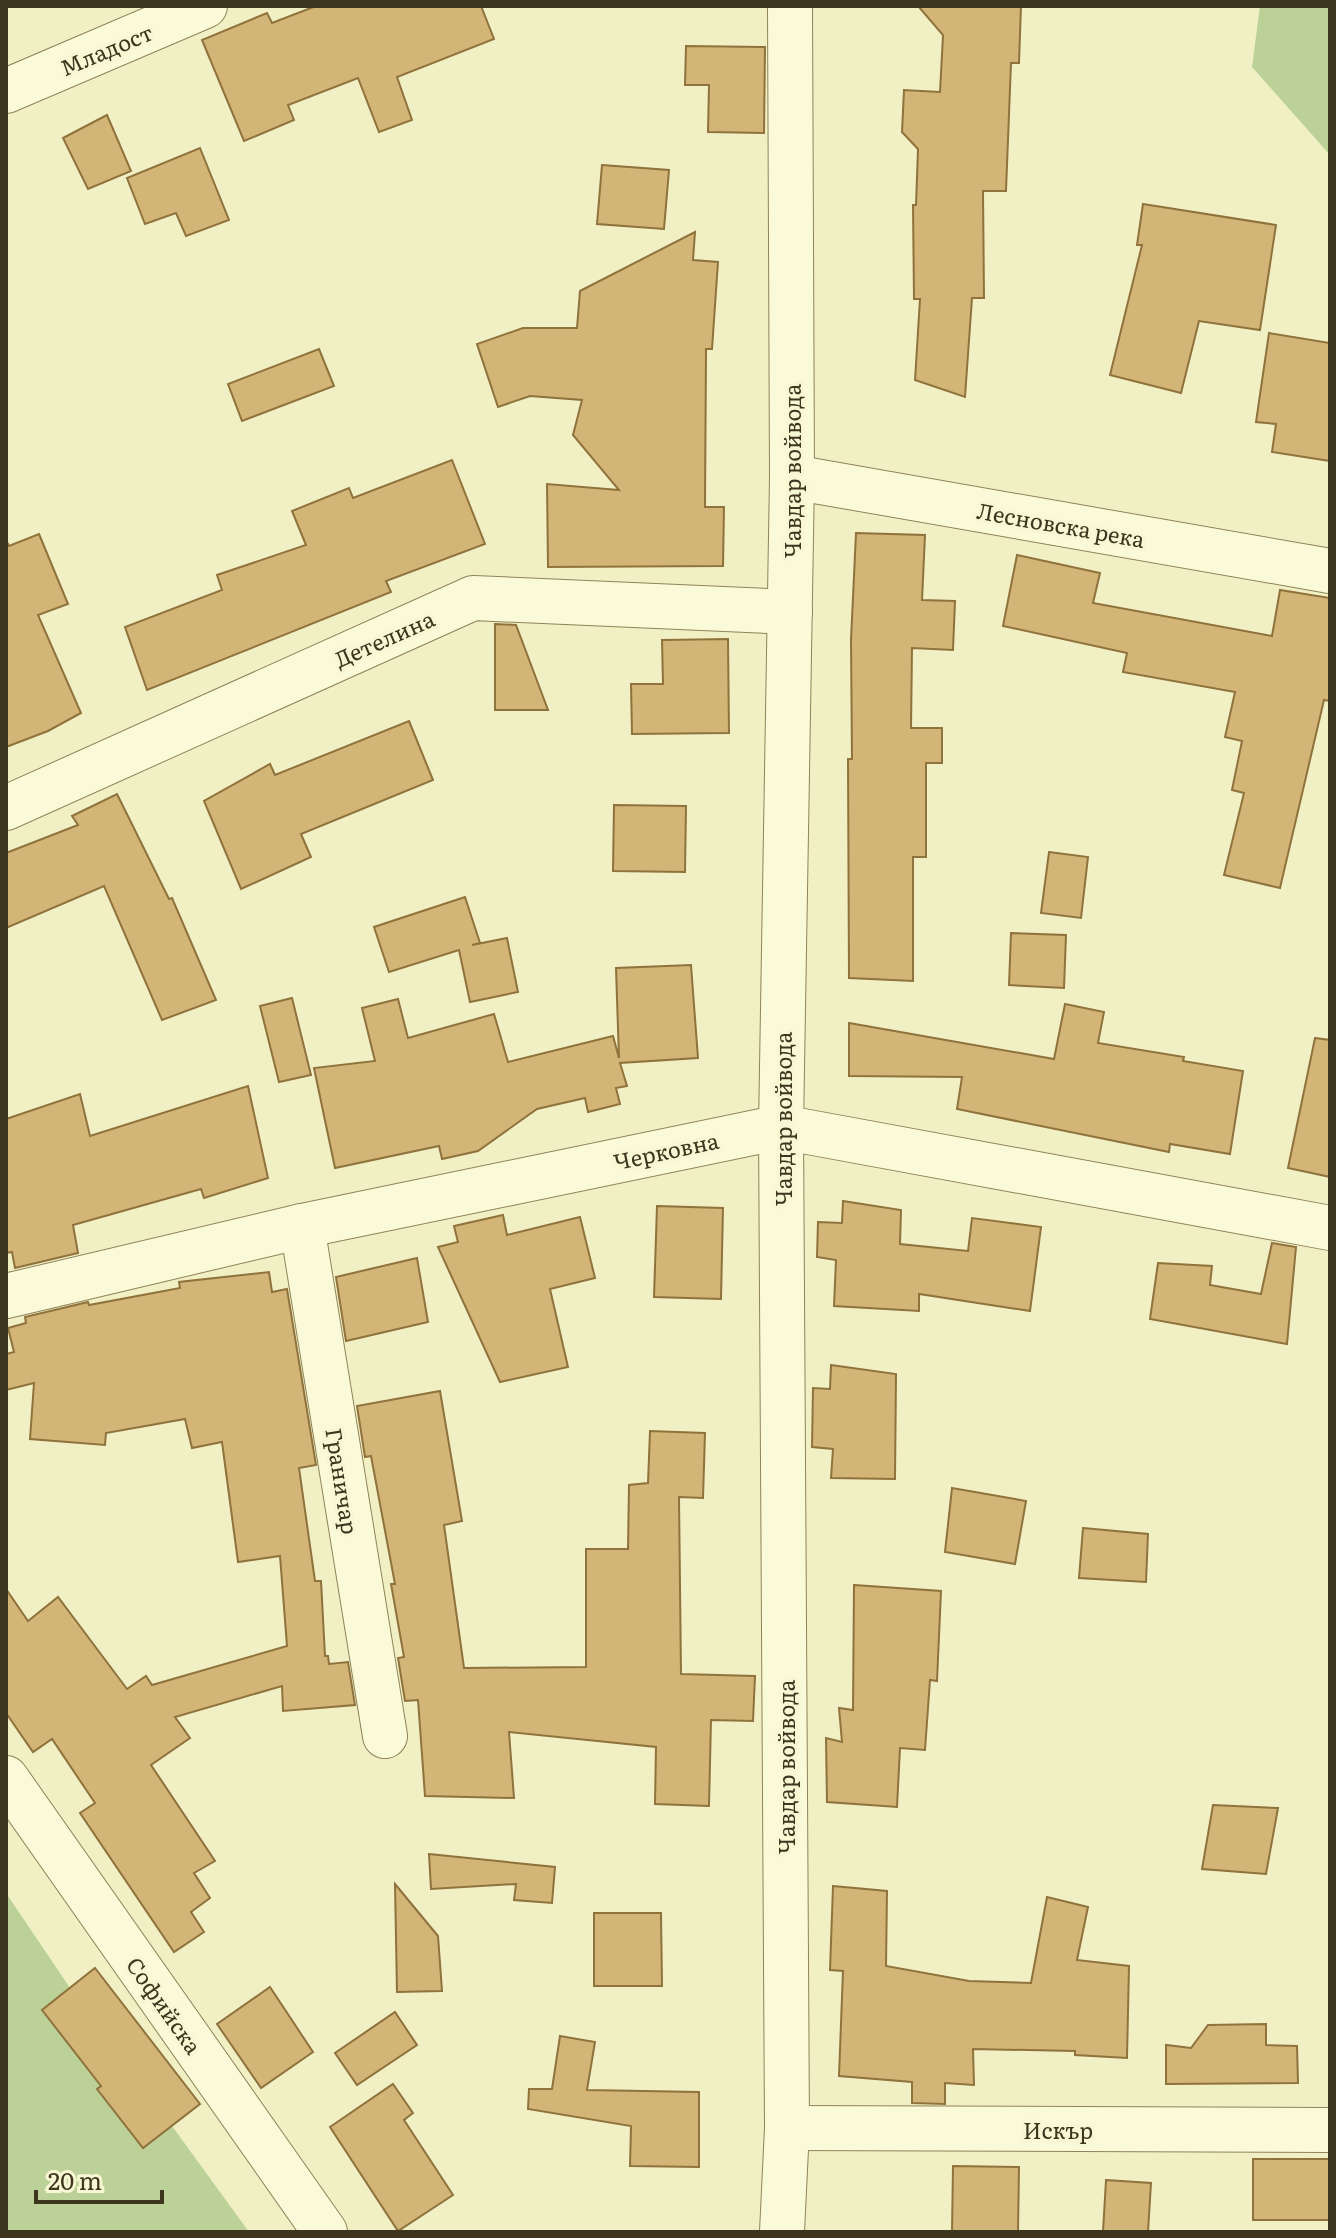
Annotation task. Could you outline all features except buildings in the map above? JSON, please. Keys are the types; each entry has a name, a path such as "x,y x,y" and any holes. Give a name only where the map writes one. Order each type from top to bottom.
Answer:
{"street":[{"name":"Младост","path":"6,91 205,6"},
{"name":"Чавдар войвода","path":"782,2232 787,2128 781,1127 792,477 790,6"},
{"name":"Лесновска река","path":"792,477 1330,571"},
{"name":"Детелина","path":"6,808 473,598 790,612"},
{"name":"Черковна","path":"6,1296 302,1226 781,1127 1330,1228"},
{"name":"Граничар","path":"302,1226 385,1736"},
{"name":"Софийска","path":"6,1778 325,2232"},
{"name":"Искър","path":"787,2128 1330,2130"}],"green space":[{"path":"1260,6 1330,6 1330,155 1252,67"},
{"path":"6,1893 70,1988 42,2010 82,2061 124,2069 98,2089 142,2147 172,2126 249,2232 6,2232"}]}
